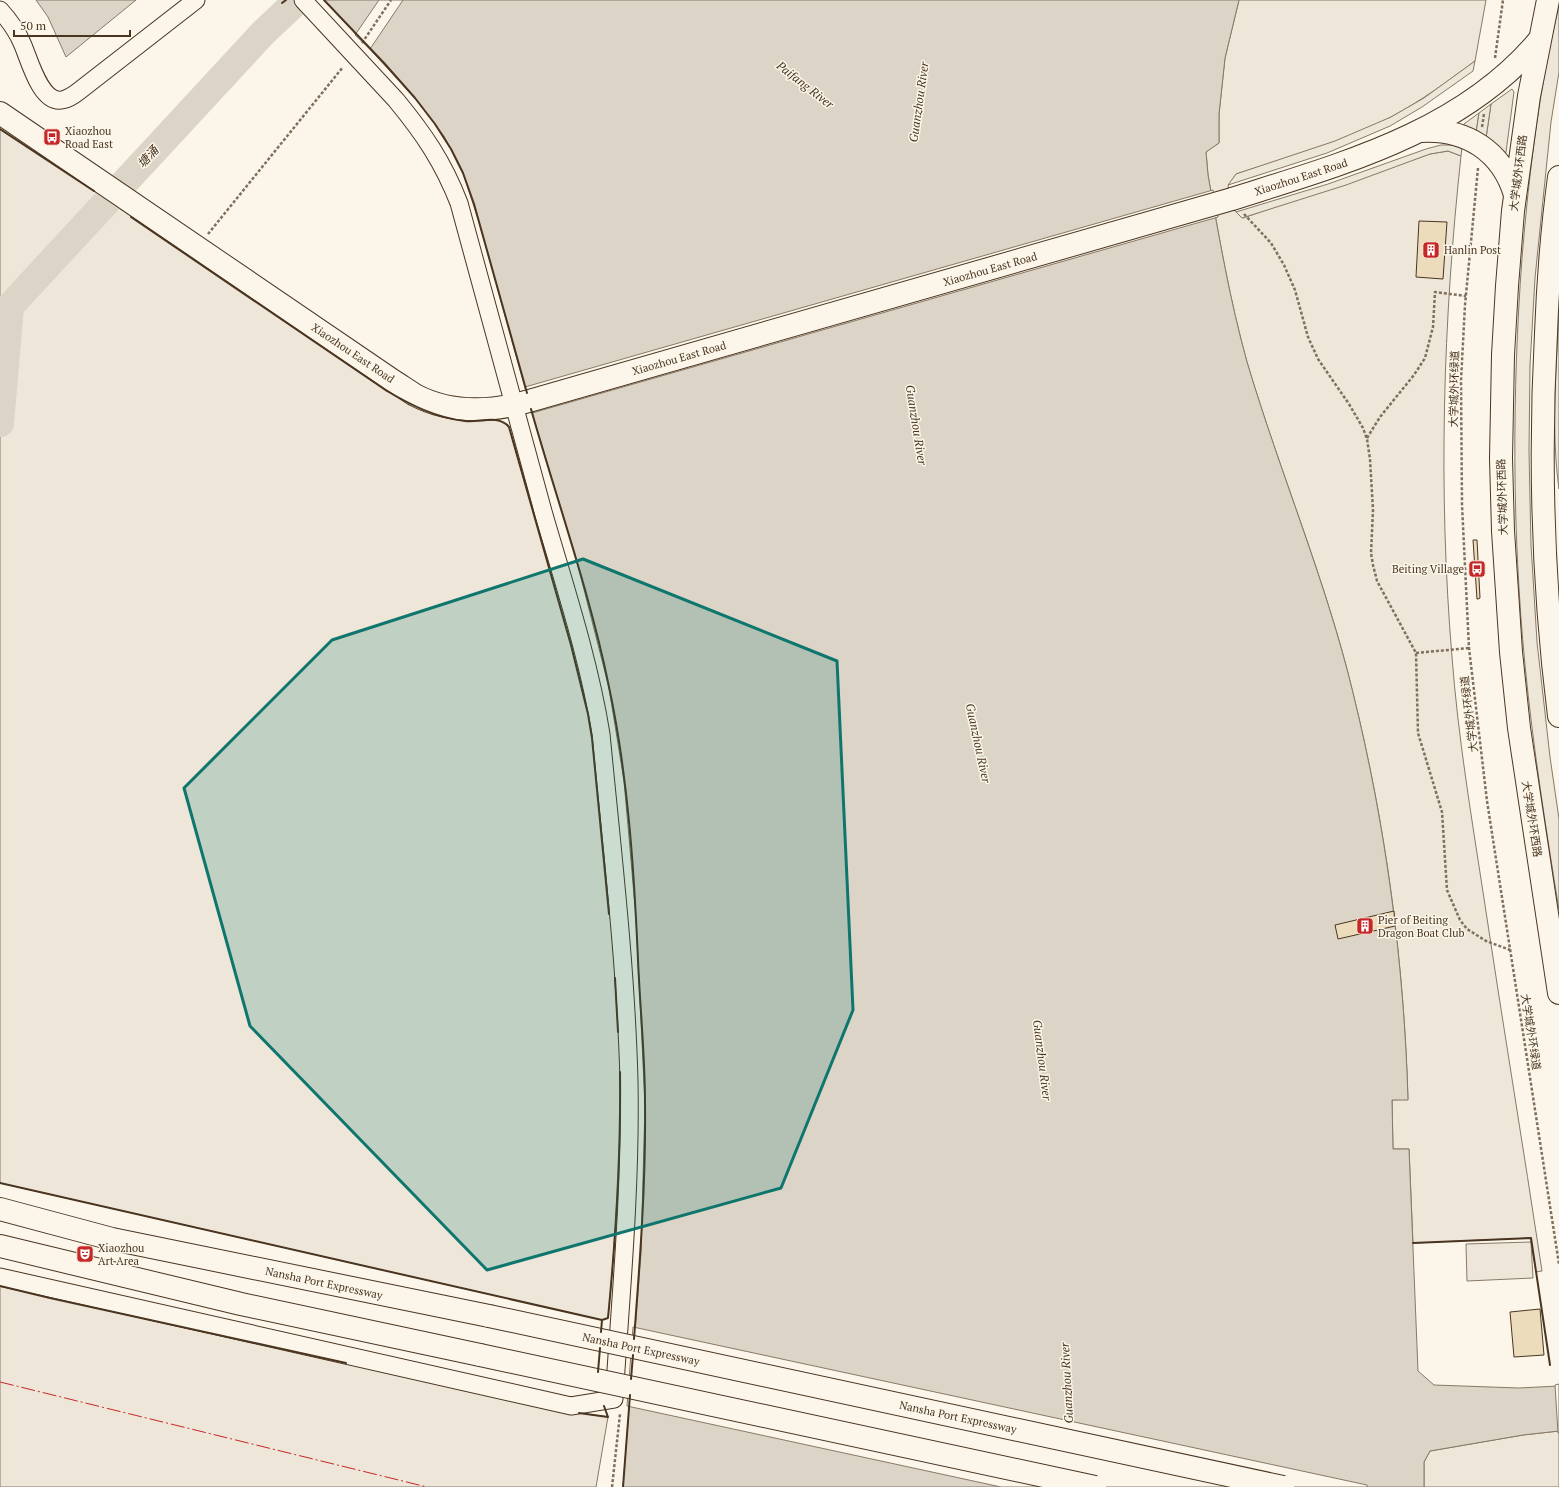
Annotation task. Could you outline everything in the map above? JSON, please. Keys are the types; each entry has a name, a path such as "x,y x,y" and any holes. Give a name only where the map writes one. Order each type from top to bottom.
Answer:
{"main road":[{"name":"大学城外环西路","path":"1548,0 1529,96 1515,195 1503,355 1501,458 1503,531 1511,652 1519,728 1559,993"},
{"name":"Xiaozhou East Road","path":"0,113 416,395 441,405 466,409 492,409 521,403 1238,206 1389,145 1419,131 1459,109 1486,91 1512,68 1540,38"},
{"name":"Xiaozhou East Road","path":"1419,131 1436,130 1455,134 1467,138 1482,147 1492,154 1501,166 1508,177 1515,195"},
{"path":"1559,177 1554,273 1543,393 1543,485 1547,583 1559,716"},
{"name":"Nansha Port Expressway","path":"0,1209 112,1239 489,1316 1283,1487"},
{"path":"0,1246 249,1306 1095,1487"}],"street":[{"path":"0,10 17,32 42,89 51,97 60,100 79,91 196,0"},
{"path":"0,1277 571,1406 614,1399 628,1196 628,1080 625,991 602,734 597,706 521,403 459,203 451,183 433,148 358,49 304,2"}],"path":[{"path":"197,247 358,49 391,0"},
{"path":"1496,51 1503,0"},
{"path":"1482,128 1485,109"},
{"name":"大学城外环绿道","path":"1478,165 1466,296 1461,380 1460,460 1469,648 1487,801 1559,1264"},
{"path":"1238,206 1271,243 1284,265 1295,290 1306,332 1315,354 1357,416 1367,439 1372,488 1372,565 1377,581 1416,652 1418,733 1442,812 1447,890 1460,920 1467,929 1486,941 1510,950"},
{"path":"1367,439 1380,417 1414,375 1425,358 1429,348 1433,327 1435,292 1466,296"},
{"path":"1416,652 1469,648"},
{"path":"612,1487 620,1413 614,1399"}],"highlighted area":[{"path":"583,559 837,661 853,1010 781,1188 487,1270 250,1026 184,788 332,640"}],"shaded area":[{"path":"1239,0 1486,0 1475,61 1455,76 1391,117 1315,149 1236,174 1228,186 1236,212 1243,218 1430,154 1448,151 1461,156 1450,281 1444,406 1445,532 1452,657 1461,746 1542,1271 1536,1272 1531,1238 1413,1243 1409,1149 1393,1149 1392,1100 1408,1099 1406,1048 1398,945 1384,844 1375,793 1353,693 1330,609 1247,362 1230,292 1208,175 1206,152 1219,143 1219,114 1225,58"},
{"path":"1559,5 1559,72 1551,122 1535,278 1530,365 1529,451 1531,545 1537,642 1550,757 1559,819 1559,910 1536,757 1525,665 1518,564 1515,411 1516,360 1525,226 1540,99"},
{"path":"1475,61 1473,71 1422,107 1390,126 1327,153 1228,185 1236,174 1335,141 1391,117 1424,98"},
{"path":"1512,89 1514,92 1505,154 1486,138 1491,104"},
{"path":"1491,104 1486,138 1476,133 1479,113"},
{"path":"1479,113 1476,133 1463,127 1464,124"},
{"path":"0,129 94,191 387,391 415,406 444,417 465,421 494,420 505,423 509,427 571,645 588,714 592,738 612,936 620,1055 618,1186 608,1318 602,1320 0,1183"},
{"path":"1441,145 1462,147 1461,156 1448,151 1430,154 1346,185 1242,218 1236,212 1328,184"},
{"path":"1559,313 1559,489 1555,445 1555,423"},
{"path":"1531,1242 1533,1278 1467,1281 1466,1244"},
{"path":"0,1286 572,1412 608,1417 596,1487 0,1487"},
{"path":"1559,1431 1559,1487 1424,1487 1424,1462 1430,1451 1523,1435"}],"water":[{"path":"36,0 136,0 66,57 48,17"},
{"path":"324,0 1239,0 1225,58 1219,114 1219,143 1206,152 1208,175 1230,292 1247,362 1330,610 1342,651 1365,743 1384,845 1398,946 1406,1049 1408,1100 1392,1100 1393,1149 1409,1149 1418,1371 1434,1385 1519,1388 1559,1386 1559,1431 1523,1435 1430,1451 1424,1462 1424,1487 623,1487 641,1253 645,1104 636,918 624,781 609,688 575,554 532,413 479,222 463,173 444,136 415,98"}],"pier":[{"path":"379,0 403,0 370,49 355,35"},
{"path":"1213,190 1218,217 532,413 525,387"},
{"path":"633,1327 1367,1485 1367,1487 1001,1487 627,1406"},
{"path":"1559,1384 1559,1433 1558,1433 1555,1385"}],"building":[{"name":"Hanlin Post","path":"1419,221 1447,222 1443,279 1416,277"},
{"name":"Beiting Village","path":"1473,540 1477,540 1480,598 1478,599 1477,599"},
{"name":"Pier of Beiting Dragon Boat Club","path":"1394,911 1395,926 1338,939 1335,925"},
{"path":"1540,1309 1544,1355 1514,1357 1510,1312"}],"waterway":[{"name":"塘涌","path":"0,317 263,33 298,0"},
{"path":"0,423 10,306"}],"wall":[{"path":"282,3 286,0"},
{"path":"324,0 415,98 435,124 451,149 463,173 474,204 527,393"},
{"path":"0,129 94,191"},
{"path":"131,217 387,391 415,406 444,417 465,421 494,420 505,423 509,427 571,645 588,714 592,738 609,914"},
{"path":"531,409 583,582 601,652 616,721 629,823 645,1085 644,1192 634,1339"},
{"path":"615,978 618,1032"},
{"path":"0,1183 602,1320 608,1318 613,1256 619,1164 620,1072"},
{"path":"1413,1243 1531,1238 1550,1365"},
{"path":"0,1286 346,1363"},
{"path":"601,1332 602,1320"},
{"path":"598,1372 600,1348"},
{"path":"631,1379 633,1355"},
{"path":"623,1487 630,1395"},
{"path":"604,1406 608,1417"},
{"path":"579,1413 608,1417"}],"power":[{"path":"0,1382 427,1487"}],"place":[{"name":"Xiaozhou Road East","path":"52,137"},
{"name":"Hanlin Post","path":"1431,250"},
{"name":"Beiting Village","path":"1477,569"},
{"name":"Pier of Beiting Dragon Boat Club","path":"1365,926"},
{"name":"Xiaozhou Art Area","path":"85,1254"}],"water label":[{"name":"Paifang River","path":"805,85"},
{"name":"Guanzhou River","path":"919,102"},
{"name":"Guanzhou River","path":"916,425"},
{"name":"Guanzhou River","path":"978,743"},
{"name":"Guanzhou River","path":"1042,1060"},
{"name":"Guanzhou River","path":"1067,1383"}]}
